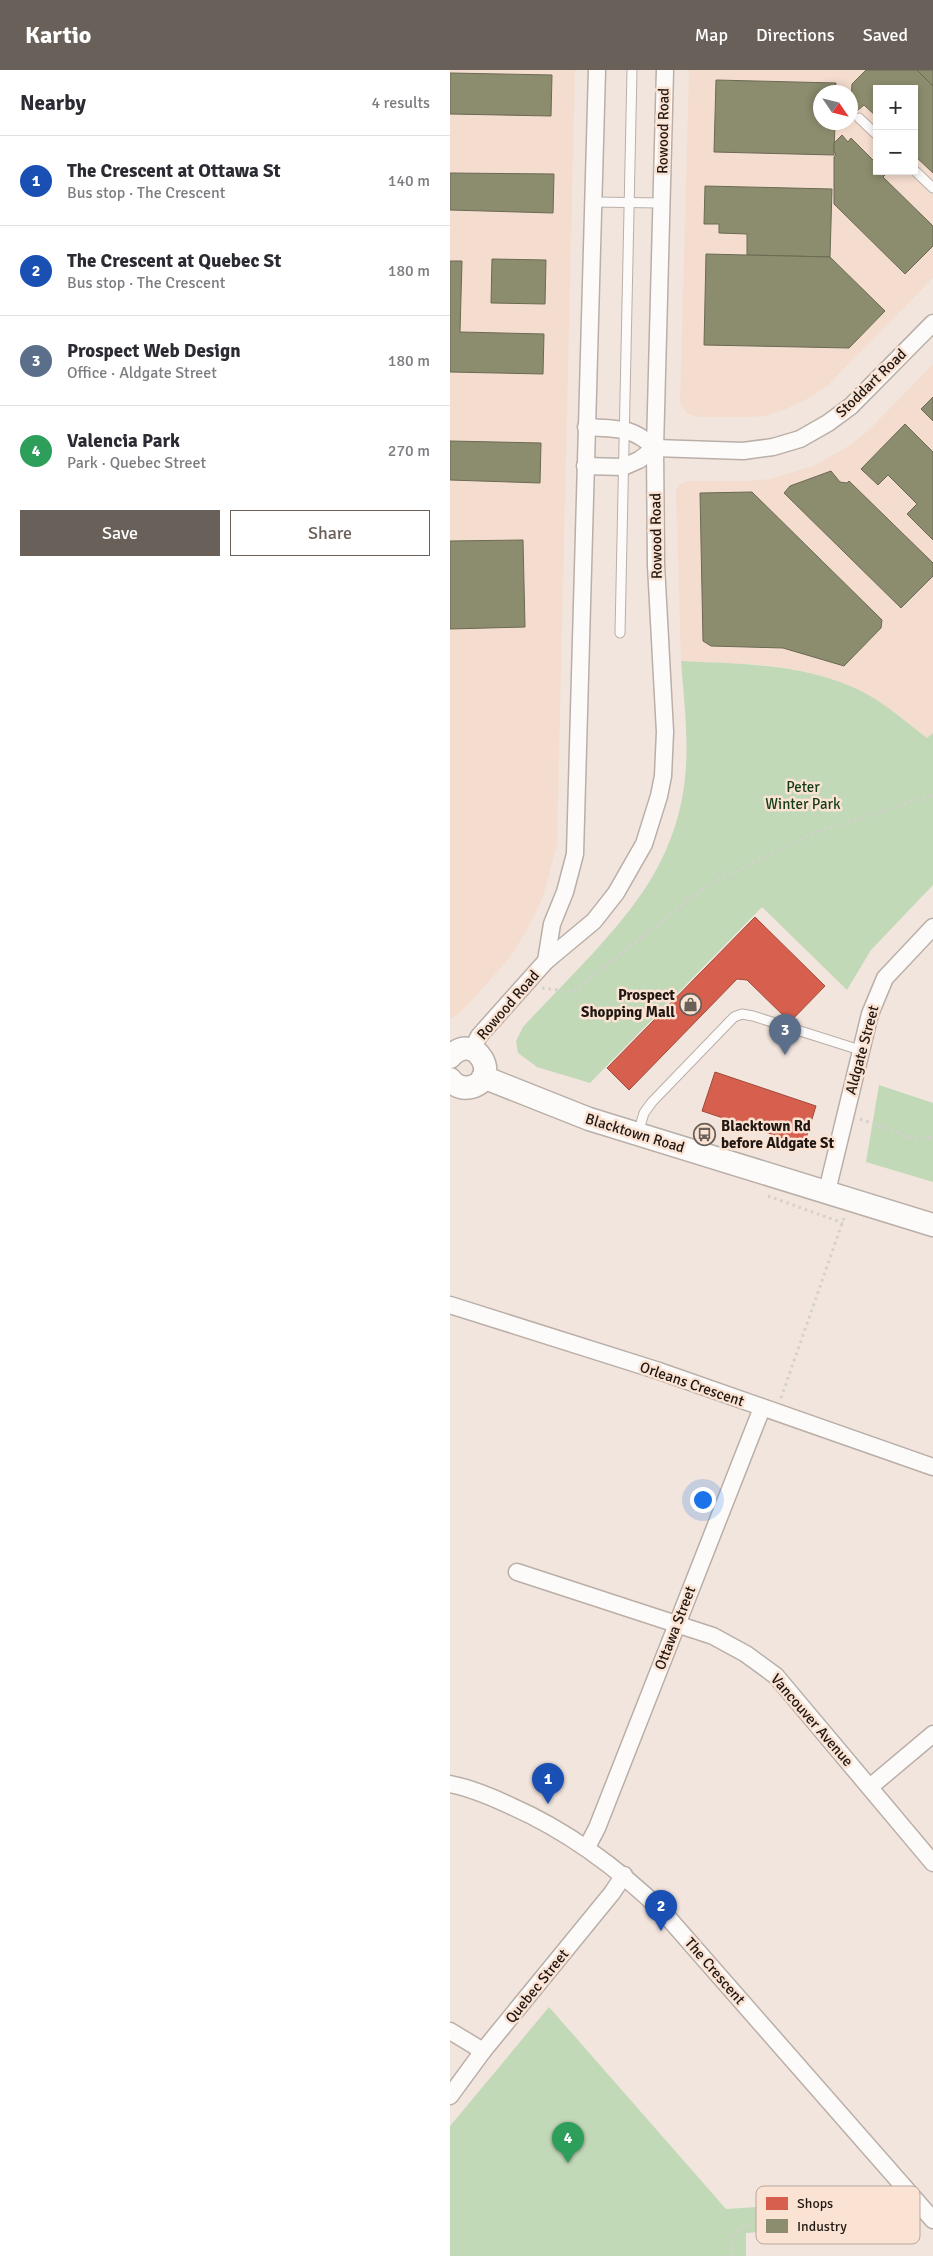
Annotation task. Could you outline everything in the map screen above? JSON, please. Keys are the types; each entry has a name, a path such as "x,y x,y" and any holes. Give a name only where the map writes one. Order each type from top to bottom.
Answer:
{"main road":[{"path":"450,1057 459,1050 472,1050 478,1053 485,1064 483,1077 475,1085 469,1087 457,1085 450,1079"},
{"name":"Blacktown Road","path":"483,1077 590,1119 933,1225"}],"street":[{"name":"Rowood Road","path":"546,961 552,924 565,892 575,854 597,70"},
{"name":"Rowood Road","path":"472,1050 479,1036 546,961 594,921 616,893 644,844 659,796 663,776 665,732 656,565 655,448 665,70"},
{"name":"Stoddart Road","path":"655,448 743,451 773,447 800,439 828,423 851,406 933,322"},
{"path":"585,466 623,467 639,460 655,448 641,435 623,430 586,427"},
{"name":"Aldgate Street","path":"827,1192 860,1050 870,1014 884,978 933,928"},
{"name":"Orleans Crescent","path":"450,1305 659,1371 933,1468"},
{"name":"Ottawa Street","path":"587,1847 597,1828 676,1623 769,1410"},
{"name":"Vancouver Avenue","path":"517,1572 713,1636 746,1654 776,1676 933,1863"},
{"path":"870,1788 933,1734"},
{"name":"The Crescent","path":"450,1784 494,1798 529,1814 587,1847 624,1876 664,1913 903,2186"},
{"name":"Quebec Street","path":"450,2096 624,1876"},
{"path":"450,2031 483,2052"},
{"name":"The Crescent","path":"920,2205 933,2220"}],"lane":[{"path":"620,633 632,70"},
{"path":"860,118 873,131"},
{"path":"918,174 933,188"},
{"path":"593,202 662,203"},
{"path":"637,1134 644,1113 652,1102 734,1017 742,1014 762,1018 860,1050"}],"path":[{"path":"524,985 573,992 707,886 813,833 933,795"},
{"path":"845,1114 915,1139 933,1137"},
{"path":"768,1196 843,1223"},
{"path":"769,1410 843,1223 850,1199"},
{"path":"732,2256 730,2241 734,2234 742,2227 756,2224"}],"shaded area":[{"path":"450,70 575,70 557,845 543,897 528,928 511,956 460,1013 450,1019"},
{"path":"689,70 933,70 933,278 827,386 807,399 784,410 765,416 699,417 688,414 680,404"},
{"path":"933,364 933,733 927,739 865,693 832,679 793,669 764,665 681,661 676,491 680,484 688,481 770,479 816,465 850,445 869,430"}],"green space":[{"name":"Peter Winter Park","path":"681,661 775,667 821,676 865,693 927,738 933,733 933,885 871,950 847,990 762,907 590,1083 537,1067 518,1053 516,1041 523,1027 628,913 655,872 666,850 675,826 685,778 686,734"},
{"path":"879,1085 933,1103 933,1182 866,1162"},
{"path":"549,2007 726,2209 756,2207 756,2232 746,2233 746,2256 450,2256 450,2126"}],"building: Shops":[{"name":"Prospect Shopping Mall","path":"755,917 825,986 790,1022 747,980 737,979 629,1090 607,1068"},
{"path":"715,1072 816,1106 804,1145 702,1111"}],"building: Industry":[{"path":"866,70 917,70 933,86 933,173 918,159 918,85 873,85 873,113 864,105 858,110 858,85 852,84"},
{"path":"917,70 933,70 933,86"},
{"path":"450,73 552,75 551,116 450,114"},
{"path":"716,80 836,83 836,85 813,85 813,130 835,130 834,155 714,152"},
{"path":"842,135 848,142 851,138 873,160 873,175 885,175 883,177 933,226 933,246 905,274 834,204 834,157 836,154 834,152 834,143"},
{"path":"450,173 554,174 553,213 450,210"},
{"path":"705,186 832,189 830,257 747,255 747,234 719,233 719,224 704,224"},
{"path":"706,254 830,257 885,311 849,348 704,345"},
{"path":"492,259 546,260 545,304 491,303"},
{"path":"450,261 462,261 460,332 544,334 543,374 450,372"},
{"path":"933,397 933,421 921,409"},
{"path":"905,424 933,452 933,540 907,514 917,504 888,475 878,485 861,469"},
{"path":"450,441 541,443 540,483 450,480"},
{"path":"831,471 840,482 847,483 849,481 933,563 933,576 901,608 784,493 790,486"},
{"path":"752,492 882,620 881,628 844,666 783,648 711,646 703,641 700,493"},
{"path":"523,540 525,627 450,629 450,541"}],"place":[{"name":"Prospect Shopping Mall","path":"691,1004"},
{"name":"Prospect Web Design","path":"785,1055"},
{"name":"Blacktown Rd before Aldgate St","path":"705,1135"},
{"name":"The Crescent at Ottawa St","path":"548,1804"},
{"name":"The Crescent at Quebec St","path":"661,1931"},
{"name":"Valencia Park","path":"568,2163"}]}
